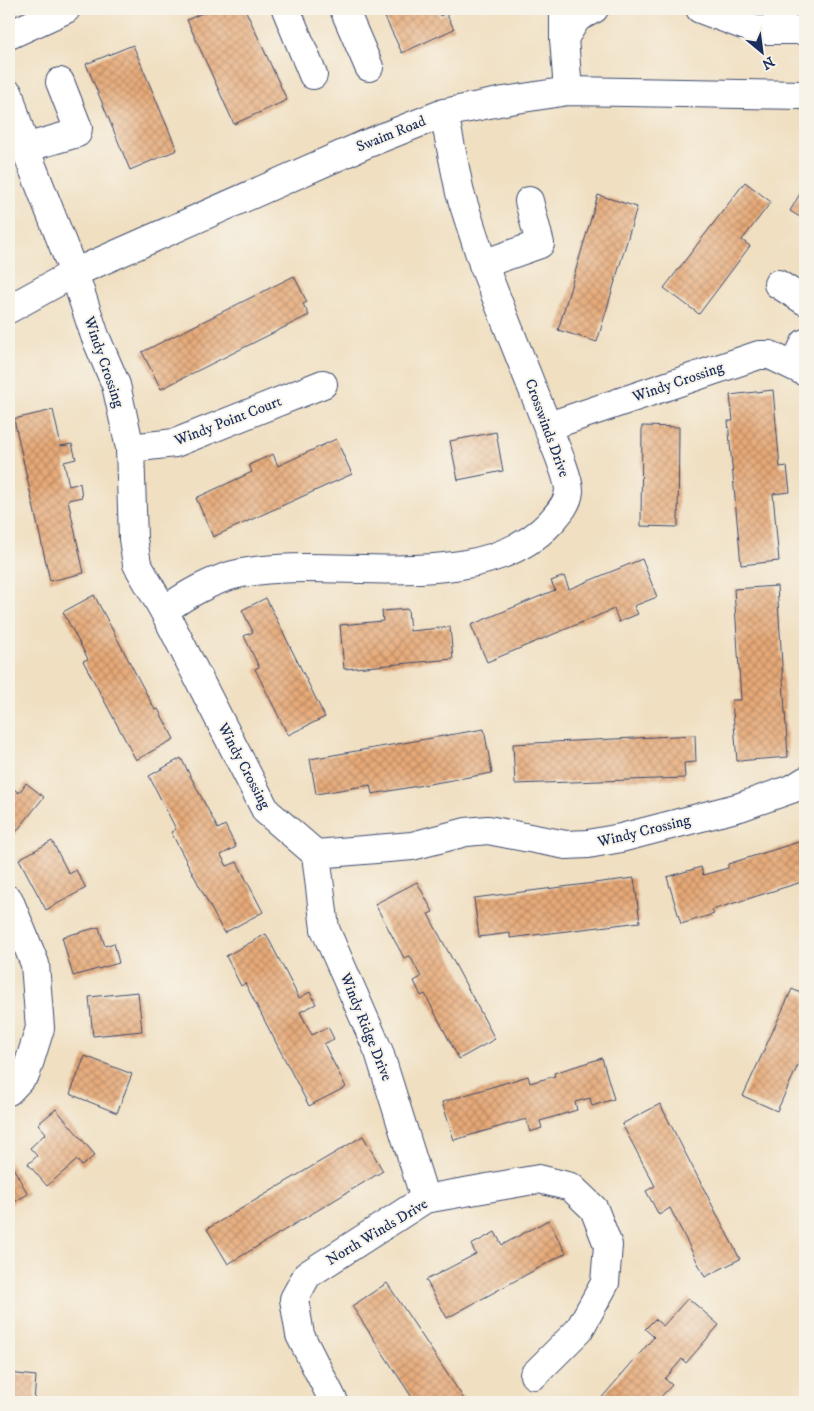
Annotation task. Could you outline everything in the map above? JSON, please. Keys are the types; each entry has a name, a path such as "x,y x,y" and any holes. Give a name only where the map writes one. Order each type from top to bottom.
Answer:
{"street":[{"path":"9,35 66,9"},
{"path":"286,9 312,75"},
{"path":"344,9 368,67"},
{"path":"564,9 568,92"},
{"path":"564,38 577,18 594,9"},
{"path":"700,9 756,30 805,30"},
{"path":"25,148 77,133 78,128 60,82"},
{"name":"Swaim Road","path":"9,309 74,273 366,144 444,113 504,100 568,92 805,95"},
{"name":"Windy Crossing","path":"9,94 25,148 74,273 95,336 116,385 130,448 133,539 137,564 164,612 266,811 316,854 412,846 466,832 488,830 566,845 588,844 621,838 740,807 794,788 805,781"},
{"name":"Crosswinds Drive","path":"164,612 187,594 241,573 297,569 421,569 454,566 497,554 528,542 538,535 561,511 569,490 549,426 492,292 460,193 444,113"},
{"path":"483,264 540,244 529,201"},
{"path":"778,284 805,301"},
{"name":"Windy Crossing","path":"549,426 759,355 801,360"},
{"name":"Windy Point Court","path":"130,448 175,443 323,384"},
{"name":"Windy Ridge Drive","path":"316,854 325,929 379,1052 425,1199"},
{"path":"9,900 35,964 40,1028 26,1073 9,1091"},
{"name":"North Winds Drive","path":"334,1402 300,1335 294,1299 307,1275 425,1199 539,1179 571,1187 594,1209 608,1245 605,1283 579,1330 534,1375"}],"building":[{"path":"211,9 245,9 287,100 234,124 187,20"},
{"path":"381,9 437,9 440,16 446,13 454,29 402,53"},
{"path":"133,45 177,150 130,170 86,64"},
{"path":"745,182 771,202 742,240 750,246 699,314 664,288"},
{"path":"805,185 805,220 790,211"},
{"path":"598,195 637,207 597,342 558,330"},
{"path":"294,276 307,302 303,304 309,315 161,389 142,352"},
{"path":"773,390 780,467 787,466 790,492 773,494 779,561 741,565 728,421 733,421 730,395"},
{"path":"53,410 61,446 72,444 76,459 64,462 69,486 80,483 82,497 68,500 84,573 50,581 14,419"},
{"path":"642,426 679,427 678,527 641,526"},
{"path":"496,432 503,471 458,480 450,441"},
{"path":"336,439 352,474 213,537 196,498 252,472 249,465 273,454 278,466"},
{"path":"642,559 657,597 634,606 638,614 619,622 614,609 487,662 471,625 555,590 551,581 564,576 569,589"},
{"path":"777,586 788,757 737,761 732,700 741,700 734,589"},
{"path":"94,595 155,710 158,709 174,739 136,760 83,661 88,659 63,612"},
{"path":"266,598 325,717 288,735 255,669 259,667 244,636 253,632 242,610"},
{"path":"408,609 410,631 450,627 453,659 344,669 340,625 383,621 382,611"},
{"path":"484,729 492,773 372,794 370,785 316,794 310,759"},
{"path":"695,735 696,762 684,763 685,778 515,784 513,744"},
{"path":"181,758 218,829 225,825 236,847 221,855 227,866 237,862 263,912 224,933 171,832 176,829 149,776"},
{"path":"26,783 44,797 9,841 9,785 19,793"},
{"path":"805,840 805,881 712,910 714,914 681,924 667,877 701,867 703,875 728,868 728,864"},
{"path":"52,841 69,874 76,870 86,888 46,910 19,859"},
{"path":"634,878 640,922 510,938 510,933 479,937 474,898"},
{"path":"417,882 433,912 428,914 495,1039 459,1059 425,994 421,996 414,981 421,977 410,956 404,958 375,904"},
{"path":"99,927 105,946 114,943 119,963 73,976 62,937"},
{"path":"266,934 299,998 310,992 316,1004 300,1012 312,1035 328,1027 334,1039 324,1044 346,1087 309,1106 245,983 241,986 226,956"},
{"path":"792,989 805,995 805,1050 777,1111 743,1096"},
{"path":"138,992 142,1031 93,1036 89,997"},
{"path":"85,1056 132,1074 117,1113 70,1094"},
{"path":"602,1058 614,1099 592,1106 590,1098 575,1102 577,1110 540,1121 542,1128 530,1132 526,1119 454,1140 442,1102 528,1076 530,1083 555,1076 554,1073"},
{"path":"660,1104 740,1259 705,1277 670,1208 659,1215 646,1191 655,1186 622,1124"},
{"path":"56,1109 95,1155 82,1166 77,1160 47,1186 28,1164 37,1156 30,1148 46,1133 38,1124"},
{"path":"363,1136 383,1171 228,1264 207,1229"},
{"path":"9,1161 28,1194 9,1205"},
{"path":"548,1220 566,1253 447,1318 426,1280 476,1254 471,1245 495,1232 502,1245"},
{"path":"387,1283 466,1402 415,1402 352,1306"},
{"path":"688,1298 719,1325 686,1363 682,1359 665,1379 672,1385 656,1402 598,1402 654,1337 645,1329 655,1319 663,1326"},
{"path":"9,1373 36,1376 34,1402 9,1402"}]}
